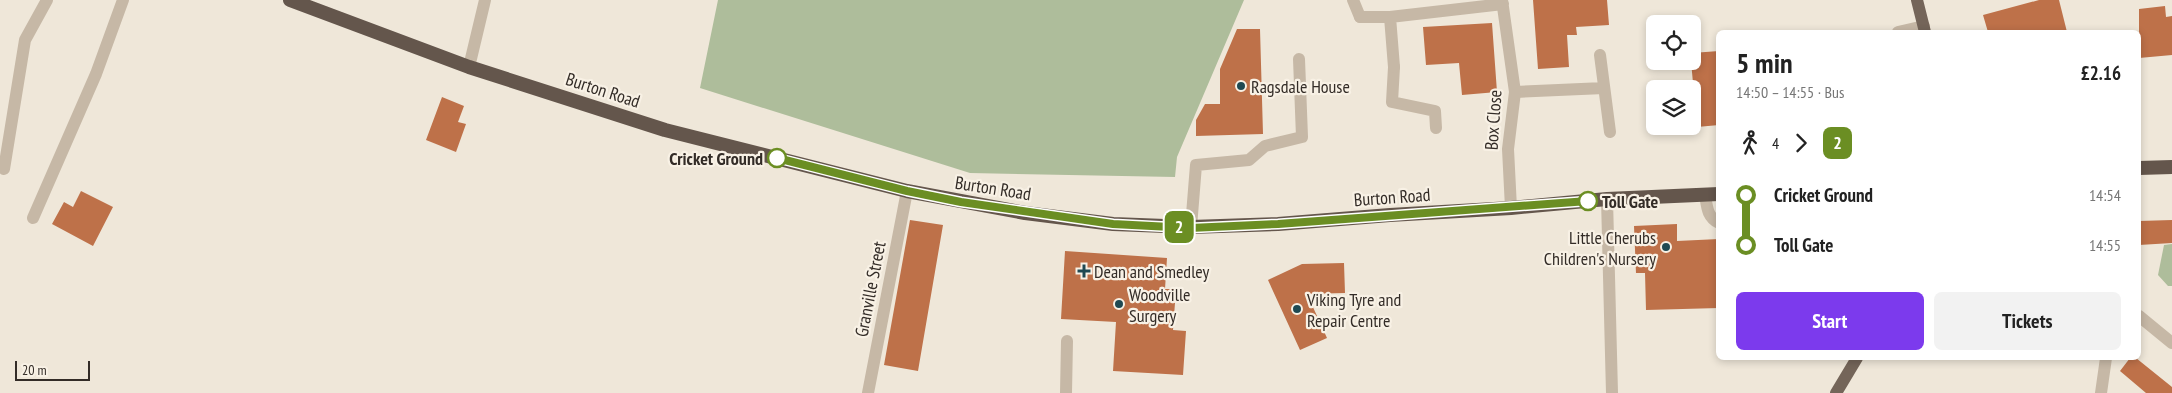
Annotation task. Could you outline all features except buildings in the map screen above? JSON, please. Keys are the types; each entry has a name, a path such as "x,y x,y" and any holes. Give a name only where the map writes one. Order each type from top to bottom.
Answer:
{"highway":[{"name":"Burton Road","path":"290,0 468,67 665,130 907,191 997,208 1103,223 1190,228 1278,224 1511,208 1607,199 1712,194"},
{"path":"2141,168 2172,167"}],"main road":[{"path":"1918,0 1925,29"},
{"path":"1836,393 1857,360"}],"street":[{"path":"4,169 25,40 47,0"},
{"path":"33,218 96,74 123,0"},
{"path":"468,67 484,0"},
{"name":"Box Close","path":"1353,0 1360,17 1390,17 1502,2 1515,92 1508,149 1511,208"},
{"path":"1390,17 1394,67 1392,102 1435,111 1436,128"},
{"path":"1600,55 1610,132"},
{"path":"1190,228 1196,165 1249,160 1265,146 1302,137 1299,59"},
{"path":"1515,92 1604,88"},
{"name":"Granville Street","path":"868,393 907,191"},
{"path":"1712,194 1707,212 1712,220 1716,222"},
{"path":"1607,199 1612,393"},
{"path":"2141,318 2172,343"},
{"path":"1066,393 1068,341"},
{"path":"2101,393 2106,360"}],"green space":[{"path":"718,0 1244,0 1177,157 1175,177 970,173 700,88"},
{"path":"2172,244 2172,286 2168,286 2158,275 2164,245"}],"bus line":[{"name":"2","path":"777,158 907,191 961,202 1025,213 1113,224 1190,228 1278,224 1588,201"}],"place":[{"name":"Ragsdale House","path":"1241,86"},
{"name":"Cricket Ground","path":"777,158"},
{"name":"Toll Gate","path":"1588,201"},
{"name":"Little Cherubs Children's Nursery","path":"1666,247"},
{"name":"Dean and Smedley","path":"1084,271"},
{"name":"Woodville Surgery","path":"1119,304"},
{"name":"Viking Tyre and Repair Centre","path":"1297,309"}]}
